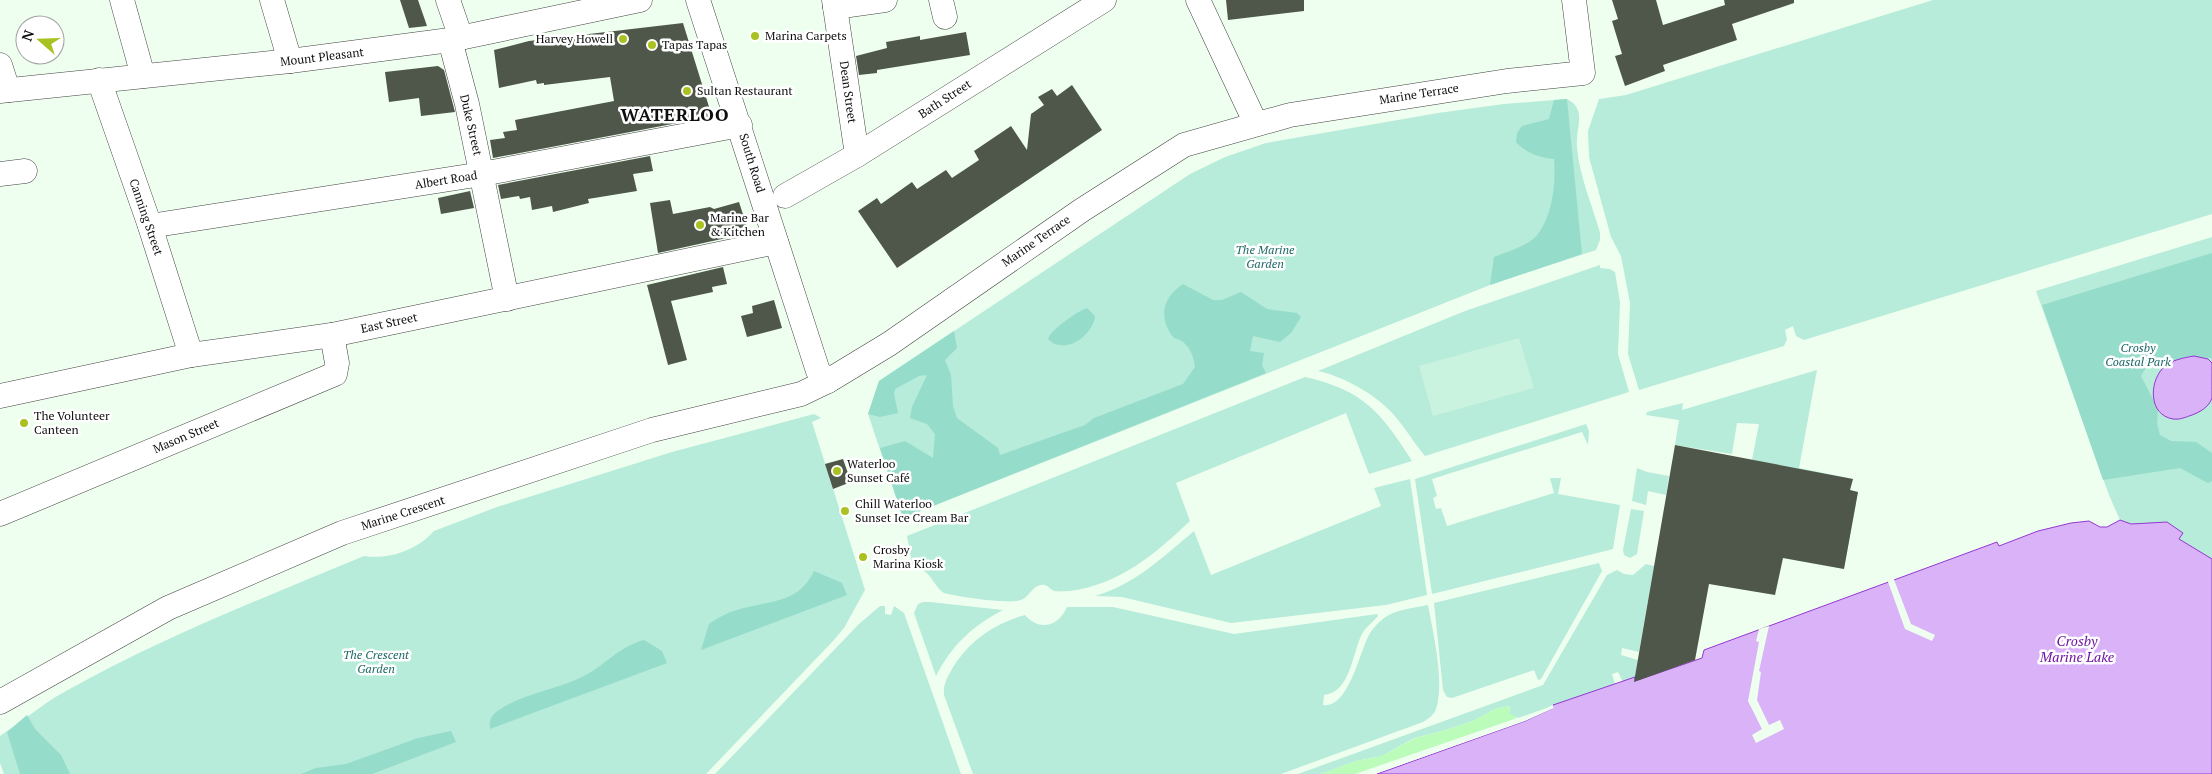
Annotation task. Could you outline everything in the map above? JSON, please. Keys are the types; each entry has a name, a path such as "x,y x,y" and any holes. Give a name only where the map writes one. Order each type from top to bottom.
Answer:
{"street":[{"path":"122,0 143,76"},
{"path":"272,0 290,62"},
{"name":"Duke Street","path":"448,0 507,299"},
{"name":"Mount Pleasant","path":"4,90 290,62 455,39 640,0"},
{"name":"South Road","path":"698,0 818,371 828,381"},
{"path":"835,4 885,0"},
{"name":"Bath Street","path":"785,196 857,155 1104,0"},
{"path":"1198,0 1256,124"},
{"name":"Marine Terrace","path":"828,381 889,344 1082,210 1184,145 1290,115 1507,81 1583,73 1574,0"},
{"name":"Dean Street","path":"835,4 857,155"},
{"path":"0,65 4,90"},
{"name":"Canning Street","path":"99,80 150,226 191,355"},
{"name":"Albert Road","path":"150,226 482,174 740,125"},
{"path":"0,174 25,171"},
{"name":"East Street","path":"0,396 191,355 332,334 776,242"},
{"name":"Mason Street","path":"0,514 335,374 337,364 332,334"},
{"name":"Marine Crescent","path":"0,702 168,608 342,533 652,430 777,401 801,394 828,381"}],"green space":[{"path":"1933,0 2212,0 2212,214 1804,340 1796,336 1793,326 1785,330 1787,339 1784,346 1639,390 1628,354 1630,303 1621,256 1611,237 1589,157 1588,131 1599,99 1626,95"},
{"name":"The Marine Garden","path":"1567,99 1577,108 1579,114 1578,158 1600,233 1600,240 1596,250 1490,285 903,518 868,414 879,381 1190,174 1225,157 1266,143 1438,113 1504,104"},
{"path":"1567,99 1582,254 1490,285 1494,257 1524,245 1538,234 1547,217 1552,198 1554,159 1538,156 1524,149 1516,142 1517,133 1522,126 1549,119 1554,100"},
{"name":"Crosby Coastal Park","path":"2212,237 2212,559 2179,539 2167,522 2131,524 2120,520 2109,495 2036,291"},
{"name":"Crosby Coastal Park","path":"2212,253 2212,358 2190,357 2180,359 2169,365 2155,362 2147,366 2141,376 2158,409 2157,423 2160,435 2171,441 2196,442 2212,453 2212,481 2208,483 2180,468 2103,480 2042,305"},
{"path":"1600,265 1600,268 1610,269 1615,272 1620,302 1618,354 1629,392 1425,456 1397,418 1379,401 1345,380 1318,371 1465,311"},
{"path":"1183,284 1213,300 1222,300 1241,292 1267,309 1297,313 1301,317 1291,333 1280,342 1253,336 1250,351 1264,353 1262,365 1266,373 903,518 880,448 905,441 933,458 935,434 927,424 910,418 912,407 927,375 919,376 895,389 894,394 898,413 880,417 868,414 879,381 954,331 957,348 945,360 951,375 953,406 957,418 998,448 1000,455 1085,425 1094,418 1183,384 1195,367 1193,358 1186,345 1179,339 1174,338 1169,331 1164,316 1170,296"},
{"path":"1087,308 1095,316 1089,330 1083,337 1077,341 1062,345 1055,344 1048,339 1059,326"},
{"path":"1817,370 1799,468 1853,479 1850,490 1858,492 1844,569 1783,558 1750,470 1759,424 1737,423 1732,454 1675,445 1679,420 1646,415 1647,412 1683,403 1682,410"},
{"path":"1305,377 1342,389 1356,396 1369,406 1380,416 1412,461 1369,474 1346,413 1176,483 1190,521 1149,556 1120,575 1105,582 1070,591 1054,591 1047,586 1041,585 1034,588 1021,600 1001,601 944,593 927,573 919,568 913,568 907,536"},
{"name":"The Crescent Garden","path":"814,414 821,418 812,422 865,590 844,628 833,641 706,774 4,774 0,763 0,736 66,691 138,653 213,619 364,556 393,555 402,552 427,538 434,531 497,507 672,452"},
{"path":"1586,424 1589,431 1588,445 1582,432 1432,479 1437,496 1433,498 1436,509 1441,508 1447,526 1554,493 1550,478 1561,478 1558,494 1620,505 1613,549 1432,594 1415,479"},
{"path":"1637,468 1669,476 1666,495 1648,491 1646,505 1632,501"},
{"path":"1410,479 1427,595 1386,605 1231,623 1122,597 1095,596 1123,585 1148,569 1194,531 1211,575 1381,506 1374,488"},
{"path":"1631,509 1644,511 1637,554 1630,558 1624,555 1623,550"},
{"path":"1599,563 1602,571 1541,679 1538,680 1534,670 1452,698 1447,697 1443,690 1434,603"},
{"path":"1646,564 1654,566 1639,652 1622,648 1621,655 1638,660 1635,677 1623,682 1618,672 1612,674 1615,684 1518,718 1509,714 1510,706 1495,709 1473,721 1414,738 1382,756 1356,761 1321,774 1298,774 1543,685 1607,575 1617,570 1624,574 1633,575"},
{"path":"814,571 842,583 847,595 701,650 709,624 733,611 791,596 800,590"},
{"path":"923,602 1003,610 964,637 949,655 936,676 914,613 918,604"},
{"path":"1428,605 1439,671 1438,698 1436,709 1432,715 1423,722 1281,774 973,774 944,695 945,685 952,669 966,650 983,635 1002,623 1025,615 1037,624 1049,624 1059,619 1067,607 1113,607 1234,634 1377,614 1378,616 1362,634 1349,670 1340,687 1324,695 1323,705 1332,704 1347,689 1372,630 1389,615 1406,609"},
{"path":"880,606 885,606 885,614 891,615 894,606 904,613 961,774 715,774 859,624"},
{"path":"644,640 662,651 667,663 490,729 492,716 509,704 582,677 618,652"},
{"path":"27,715 35,729 61,755 70,774 20,774 7,732"},
{"path":"451,731 456,742 372,774 301,774 316,768 346,764 418,738"}],"sand":[{"path":"1510,706 1509,713 1517,718 1355,774 1321,774 1356,761 1382,756 1415,738 1473,721 1495,709"}],"shaded area":[{"path":"1519,338 1534,388 1433,416 1419,366"}],"water":[{"path":"2194,356 2208,359 2212,363 2211,401 2201,411 2181,419 2165,416 2159,412 2154,398 2153,390 2158,375 2169,363"},
{"name":"Crosby Marine Lake","path":"2120,520 2131,524 2167,522 2183,533 2179,539 2212,559 2212,774 1377,774 1525,721 1553,708 1553,705 1635,677 1635,681 1702,658 1704,650 1997,542 1999,546 2038,531 2071,523 2089,521 2100,527 2107,527"}],"pier":[{"path":"1893,577 1911,624 1935,635 1932,641 1905,629 1887,579"},
{"path":"1769,626 1759,671 1761,672 1757,700 1769,725 1780,720 1784,729 1756,743 1752,735 1762,729 1748,701 1759,642 1756,641 1759,629"},
{"path":"1553,705 1554,708 1525,721 1375,774 1418,756 1524,719"}],"building":[{"path":"400,0 418,0 427,26 409,28"},
{"path":"1226,0 1304,0 1304,11 1228,20"},
{"path":"1612,0 1656,0 1663,25 1725,5 1724,0 1794,0 1794,3 1732,24 1737,40 1663,65 1665,71 1625,86 1615,56 1622,54 1612,21 1618,19"},
{"path":"683,23 710,110 707,113 709,117 493,158 490,140 505,138 503,132 517,130 515,120 614,101 610,77 544,85 544,83 537,84 536,80 499,88 494,50 529,41"},
{"path":"966,32 970,55 877,70 877,73 859,75 856,56 887,48 886,42 920,36 920,40"},
{"path":"438,66 444,70 455,112 421,116 419,98 389,102 385,72"},
{"path":"1072,85 1102,130 897,268 858,211 877,198 881,204 912,182 917,189 946,170 952,178 979,160 974,151 1011,126 1027,150 1031,114 1044,105 1038,97 1052,89 1057,96"},
{"path":"650,156 653,171 633,174 637,191 588,199 589,203 553,212 552,206 532,210 530,197 520,199 519,196 501,199 498,185"},
{"path":"470,191 474,208 441,214 438,198"},
{"name":"Marine Bar & Kitchen","path":"670,200 673,214 710,207 714,209 739,202 749,233 658,253 650,203"},
{"path":"723,267 727,284 712,287 713,292 671,301 687,360 668,365 647,285"},
{"path":"774,300 782,328 747,337 741,316 753,313 752,306"},
{"path":"1675,445 1853,479 1850,490 1858,492 1844,569 1783,558 1775,595 1709,584 1695,660 1634,682"},
{"path":"843,459 851,482 833,489 825,464"}],"place":[{"name":"Marina Carpets","path":"755,36"},
{"name":"Harvey Howell","path":"623,39"},
{"name":"Tapas Tapas","path":"652,45"},
{"name":"Sultan Restaurant","path":"687,91"},
{"name":"Marine Bar & Kitchen","path":"700,225"},
{"name":"The Volunteer Canteen","path":"24,423"},
{"name":"Waterloo Sunset Café","path":"837,471"},
{"name":"Chill Waterloo Sunset Ice Cream Bar","path":"845,511"},
{"name":"Crosby Marina Kiosk","path":"863,557"}],"district":[{"name":"WATERLOO","path":"675,115"}]}
